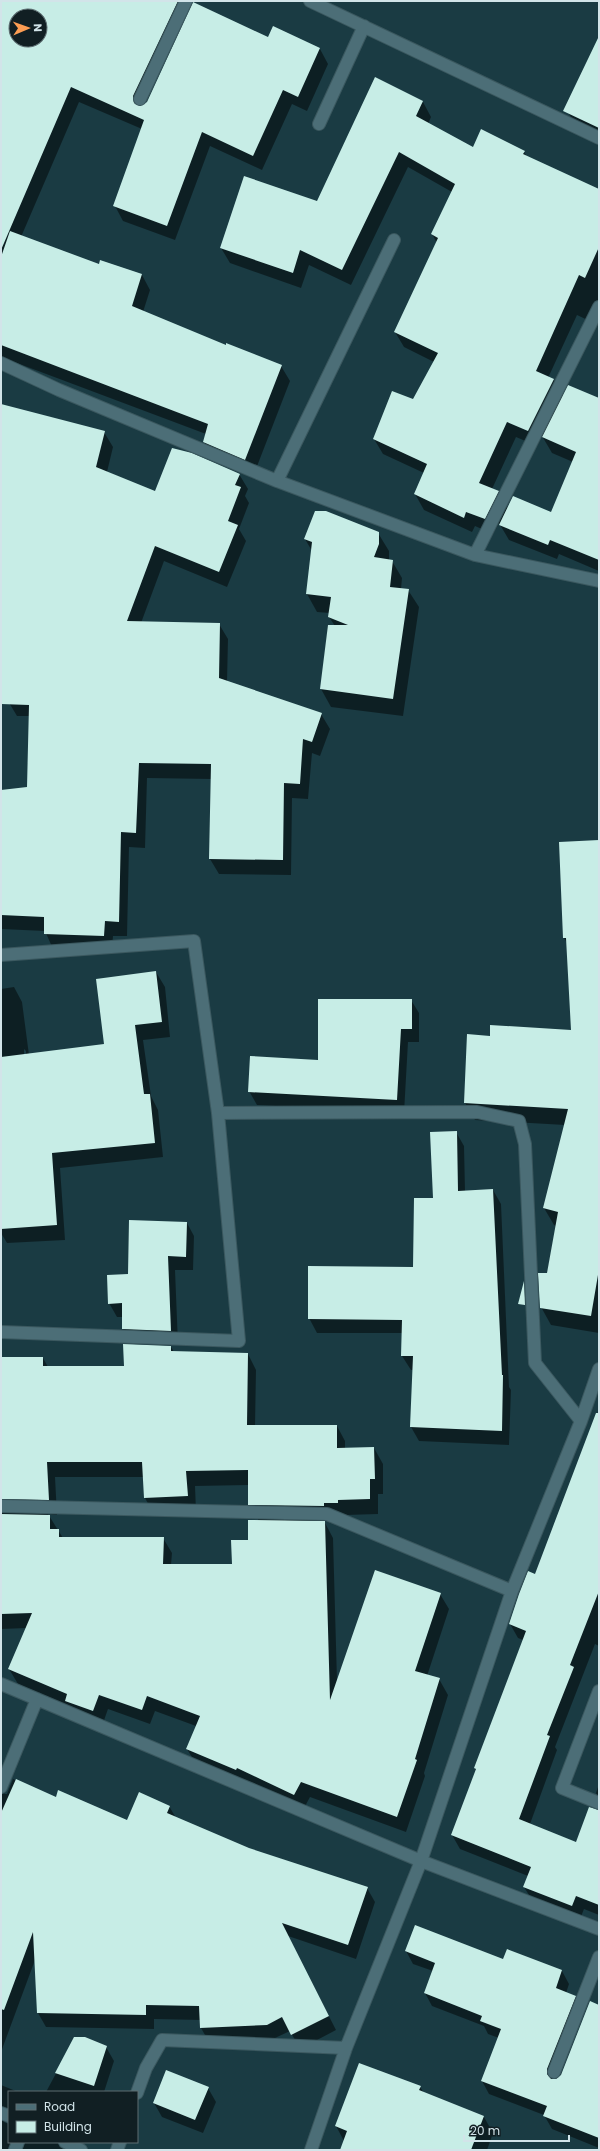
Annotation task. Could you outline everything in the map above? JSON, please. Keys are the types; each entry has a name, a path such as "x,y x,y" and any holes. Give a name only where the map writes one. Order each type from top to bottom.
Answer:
{"street":[{"path":"140,99 186,1"},
{"path":"310,1 599,138"},
{"path":"319,124 364,26"},
{"path":"278,481 394,240"},
{"path":"475,554 599,307"},
{"path":"1,363 60,390 278,481 475,554 599,581"},
{"path":"1,955 194,941 218,1113 239,1341 1,1332"},
{"path":"218,1113 476,1112 519,1120 525,1144 535,1363 581,1421"},
{"path":"311,2150 346,2048 421,1861 512,1592 581,1421 599,1368"},
{"path":"1,1506 327,1514 512,1592"},
{"path":"1,1684 421,1861 599,1929"},
{"path":"599,1691 562,1788 599,1803"},
{"path":"1,1787 37,1699"},
{"path":"554,2072 599,1957"},
{"path":"138,2091 146,2068 162,2040 346,2048"},
{"path":"67,2143 81,2150"}],"building":[{"path":"1,1 178,1 133,96 134,103 140,106 147,102 193,2 268,37 273,26 320,48 298,97 283,90 253,156 202,132 167,226 113,206 144,120 71,87 1,250"},
{"path":"599,36 599,128 563,111"},
{"path":"375,77 423,101 416,116 473,147 481,129 525,151 523,154 599,189 599,247 585,278 579,275 536,371 554,379 528,431 507,422 479,483 499,491 485,519 466,512 464,518 414,494 427,464 373,439 392,391 413,399 438,353 394,332 438,238 431,234 455,184 399,152 342,270 300,250 293,273 220,248 244,176 317,201"},
{"path":"10,231 99,264 100,260 142,274 132,306 226,345 226,343 282,365 245,460 203,442 208,424 1,345 1,257"},
{"path":"568,385 599,398 599,560 550,540 548,545 499,525 513,496 551,512 576,452 542,437"},
{"path":"1,404 105,431 96,467 155,491 172,448 192,453 240,474 235,485 241,487 228,521 238,525 219,572 155,546 127,621 220,623 219,678 322,713 312,742 303,739 300,784 284,783 283,860 209,859 211,764 139,763 136,833 121,832 119,922 105,921 104,936 44,934 44,917 1,915 1,790 27,787 29,705 1,704"},
{"path":"315,511 326,511 379,532 379,544 374,557 393,560 390,587 409,589 393,699 320,689 328,625 348,625 328,617 331,597 306,594 312,542 304,539"},
{"path":"599,840 599,1269 591,1316 540,1308 538,1273 547,1273 558,1212 543,1208 568,1109 464,1103 467,1034 490,1036 490,1025 571,1030 566,938 563,938 559,842"},
{"path":"156,971 162,1022 135,1025 144,1094 150,1094 155,1143 52,1153 57,1225 1,1229 1,1057 104,1044 96,979"},
{"path":"318,999 412,999 412,1029 401,1029 397,1100 248,1092 250,1056 318,1060"},
{"path":"457,1131 458,1191 493,1189 503,1375 502,1431 410,1427 413,1356 401,1356 402,1320 308,1319 308,1266 413,1267 414,1198 433,1198 430,1132"},
{"path":"129,1220 187,1222 186,1257 168,1256 171,1331 122,1329 122,1303 108,1304 107,1275 128,1274"},
{"path":"524,1281 525,1305 518,1304"},
{"path":"123,1344 171,1346 171,1351 248,1353 247,1425 337,1425 337,1448 374,1447 375,1479 370,1479 370,1499 338,1500 338,1503 324,1503 324,1506 248,1505 248,1470 186,1471 188,1496 144,1498 142,1462 47,1462 49,1500 1,1499 1,1357 43,1357 43,1366 124,1366"},
{"path":"596,1413 599,1413 599,1591 570,1665 574,1667 547,1735 550,1736 519,1819 576,1842 589,1807 599,1810 599,1905 576,1896 572,1906 523,1887 531,1867 451,1835 476,1769 474,1768 526,1631 509,1624 519,1594 528,1571 535,1574"},
{"path":"1,1514 50,1515 50,1529 59,1529 59,1537 164,1537 163,1564 232,1564 231,1540 248,1540 248,1520 325,1521 330,1700 375,1570 441,1593 415,1671 440,1678 415,1759 417,1760 397,1817 301,1782 294,1795 237,1768 236,1770 186,1749 200,1716 147,1696 142,1710 99,1695 93,1711 65,1701 67,1694 8,1669 32,1613 1,1614"},
{"path":"16,1779 56,1797 58,1790 127,1820 139,1792 170,1806 167,1813 249,1848 368,1887 348,1945 282,1923 329,2016 291,2035 282,2017 267,2025 200,2028 199,2006 146,2005 146,2015 37,2013 33,1932 4,2010 1,2009 1,1813"},
{"path":"415,1925 503,1959 507,1949 562,1970 556,1988 576,1996 547,2069 547,2074 551,2079 556,2079 561,2075 590,2001 599,2005 599,2138 543,2116 547,2106 481,2081 501,2029 480,2021 482,2016 424,1993 435,1963 405,1951"},
{"path":"74,2037 85,2037 107,2046 94,2086 55,2073"},
{"path":"359,2063 421,2086 419,2090 484,2116 471,2150 340,2150 347,2131 335,2126"},
{"path":"166,2070 209,2087 195,2120 153,2103"}]}
